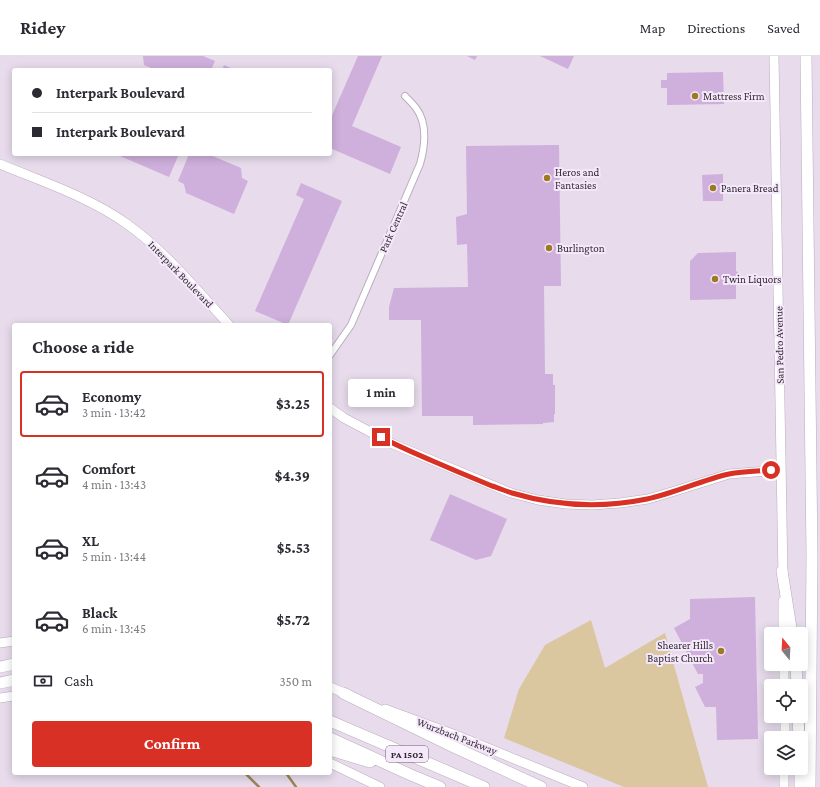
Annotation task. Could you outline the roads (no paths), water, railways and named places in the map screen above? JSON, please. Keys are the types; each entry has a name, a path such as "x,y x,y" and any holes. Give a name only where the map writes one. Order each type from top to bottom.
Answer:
{"highway":[{"path":"806,56 812,556 810,787"},
{"path":"782,571 791,627"},
{"path":"0,667 12,664"},
{"path":"0,683 12,680"},
{"path":"343,693 541,787"},
{"name":"PA 1502","path":"332,722 484,787"},
{"name":"PA 1502","path":"332,739 440,787"},
{"path":"332,751 411,774"},
{"path":"800,775 800,787"}],"main road":[{"name":"San Pedro Avenue","path":"774,56 784,627"},
{"name":"Interpark Boulevard","path":"0,164 73,194 101,208 127,224 151,243 173,264 227,323"},
{"path":"332,409 344,418 393,444 511,493 538,500 566,504 592,505 648,499 729,474 781,470"},
{"path":"0,643 12,641"},
{"name":"Wurzbach Parkway","path":"332,688 458,736 583,787"},
{"path":"0,698 12,696"},
{"path":"332,764 380,787"},
{"path":"784,775 784,787"}],"street":[{"name":"Park Central","path":"332,352 351,325 420,164 425,141 423,123 417,108 405,96"}],"waterway":[{"path":"247,775 259,787"},
{"path":"287,775 296,787"}],"place":[{"name":"Mattress Firm","path":"695,96"},
{"name":"Heros and Fantasies","path":"547,178"},
{"name":"Panera Bread","path":"713,188"},
{"name":"Burlington","path":"549,248"},
{"name":"Twin Liquors","path":"715,279"},
{"name":"Shearer Hills Baptist Church","path":"721,651"}]}
